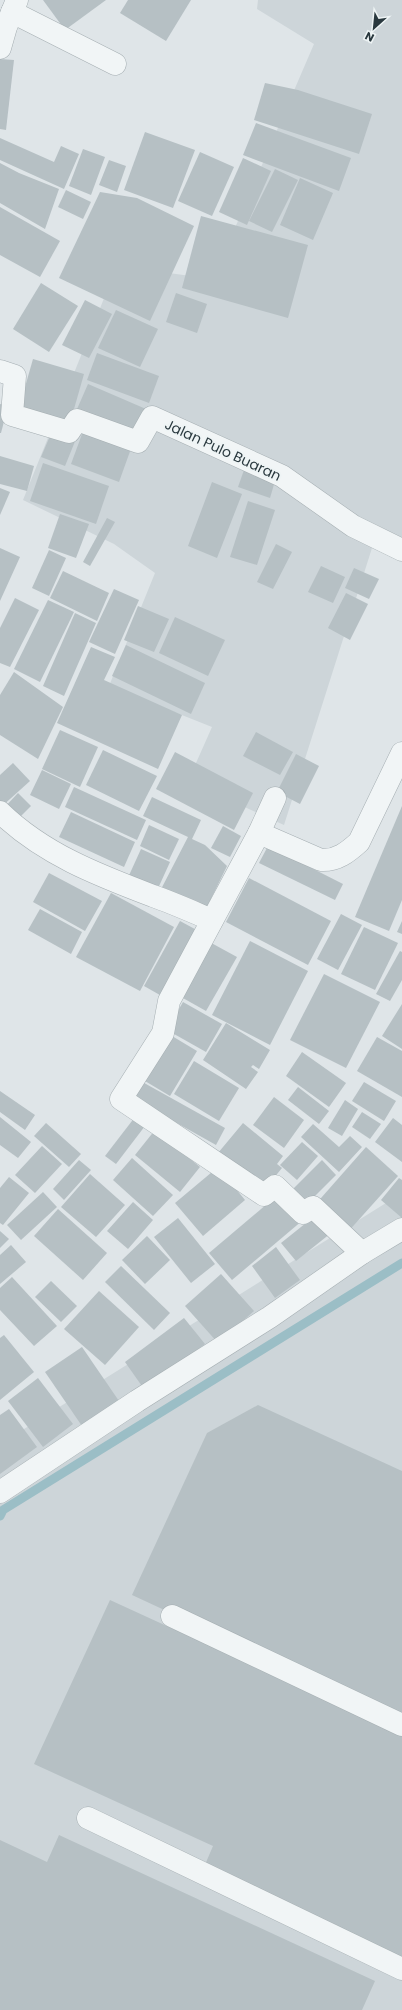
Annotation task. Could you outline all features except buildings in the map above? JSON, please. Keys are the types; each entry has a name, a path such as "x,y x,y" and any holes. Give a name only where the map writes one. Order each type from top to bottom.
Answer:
{"street":[{"path":"0,48 9,16 115,64"},
{"name":"Jalan Pulo Buaran","path":"0,371 15,376 12,415 69,432 77,420 138,442 152,417 282,476 353,526 402,550"},
{"path":"258,833 321,860 331,860 348,852 359,842 402,753"},
{"path":"275,798 169,1001 163,1033 121,1099 264,1195 275,1186 303,1213 313,1207 362,1253"},
{"path":"0,812 21,830 78,866 111,881 212,920"},
{"path":"0,1492 137,1401 270,1317 362,1253 402,1229"},
{"path":"172,1616 402,1725"},
{"path":"88,1818 402,1969"}],"shaded area":[{"path":"258,0 402,0 402,561 372,548 284,825 188,781 212,727 109,686 155,573 114,544 23,500 117,266 213,279 314,44 257,9"},
{"path":"402,1193 402,2010 0,2010 0,1444"}],"waterway":[{"path":"0,1516 3,1510 402,1263"}]}
